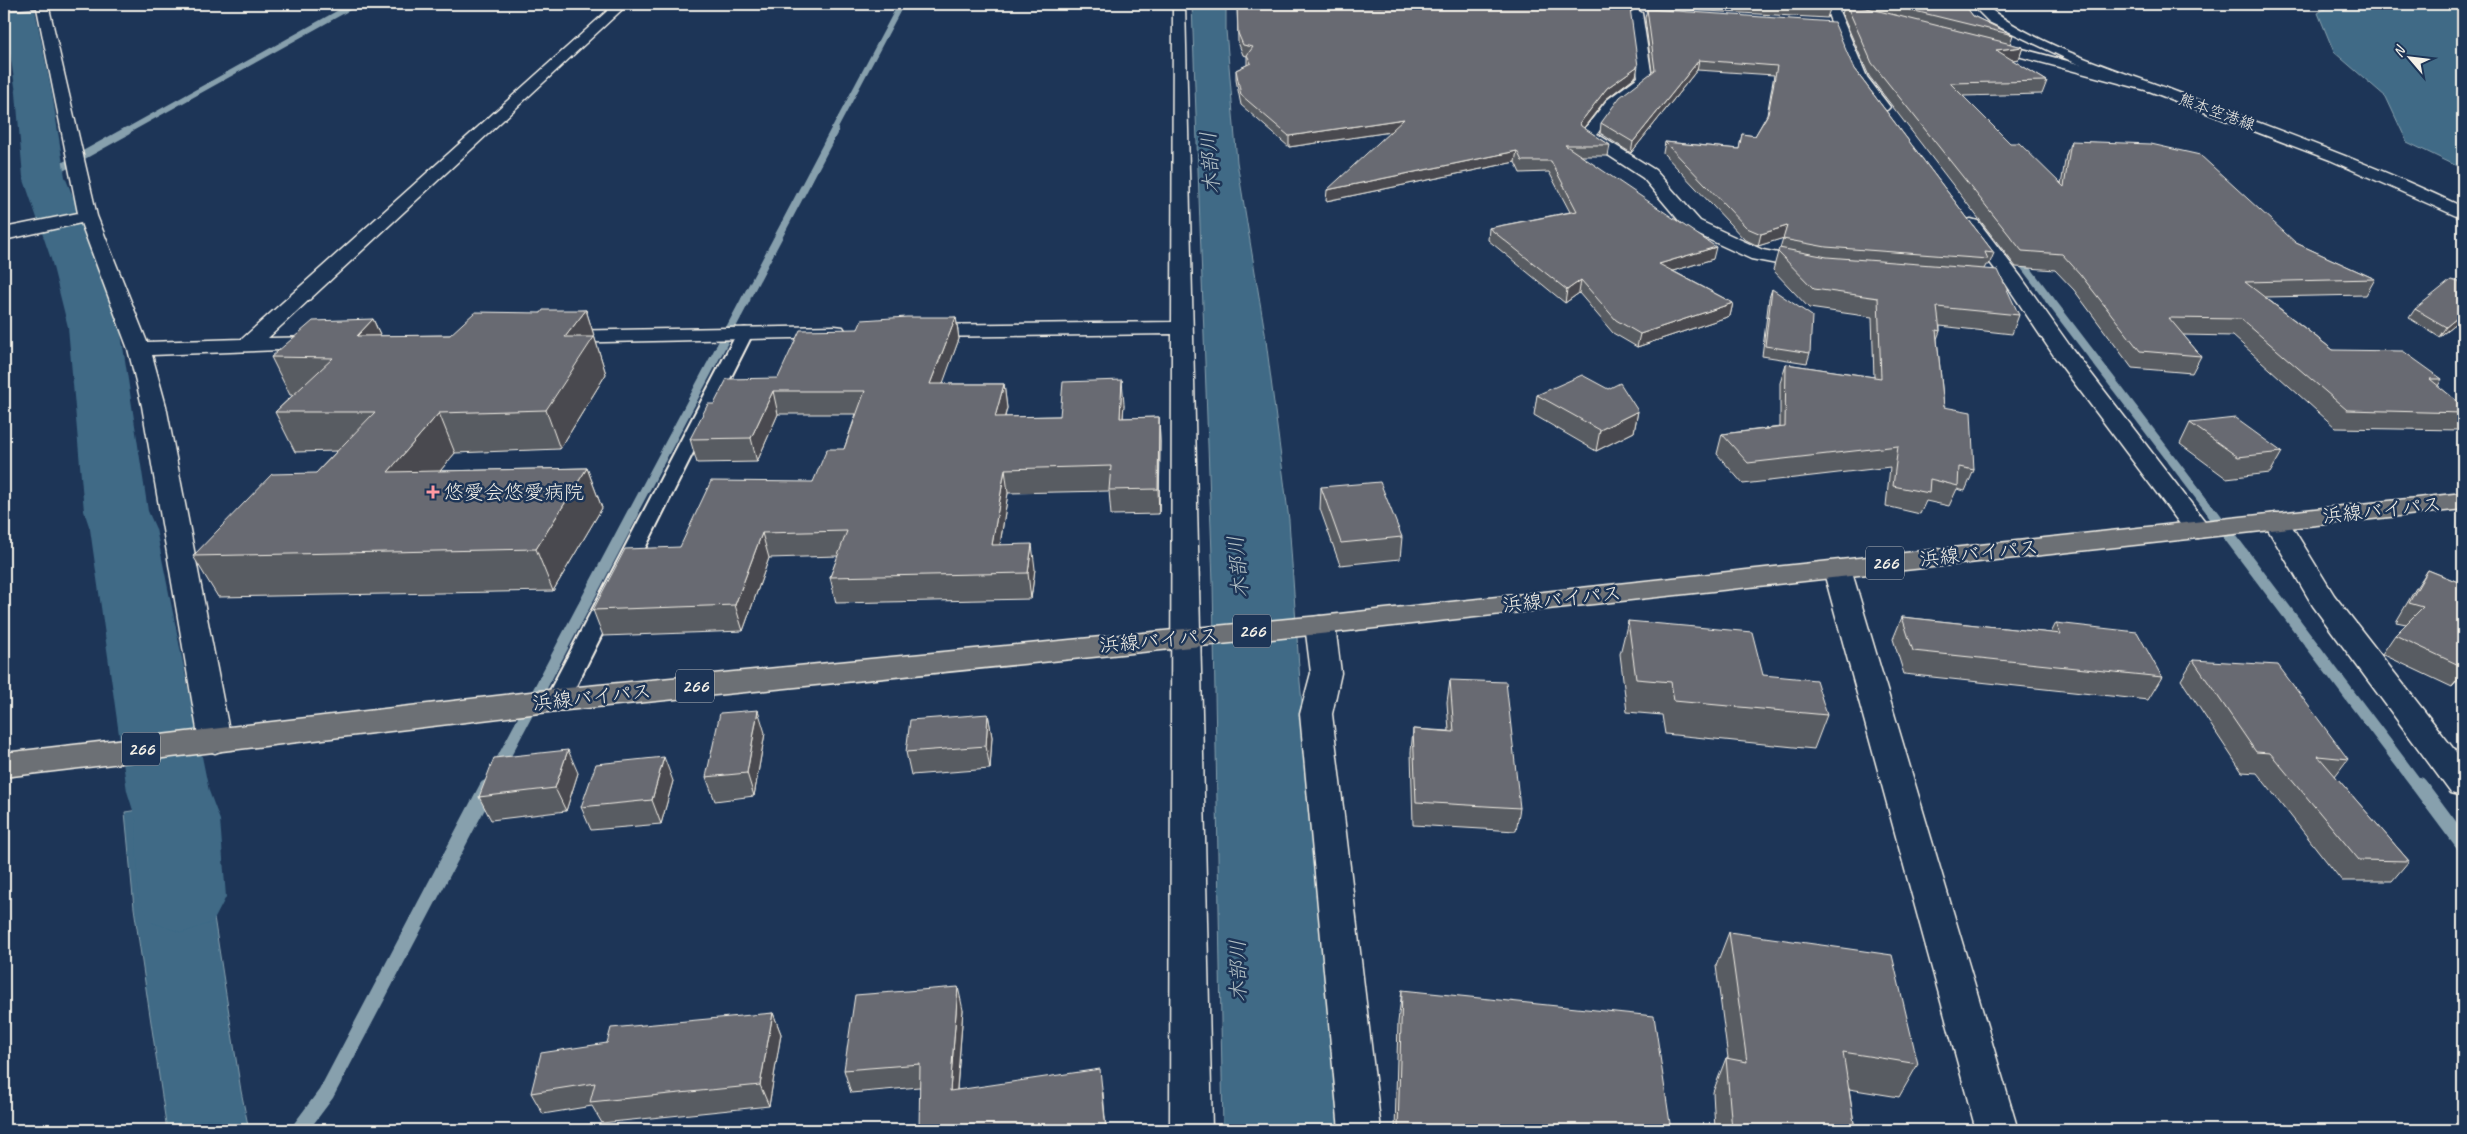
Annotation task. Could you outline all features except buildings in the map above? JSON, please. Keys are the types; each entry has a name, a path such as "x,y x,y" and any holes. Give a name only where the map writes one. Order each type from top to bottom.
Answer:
{"highway":[{"name":"浜線バイパス","path":"4,765 557,700 1191,636 1313,626 2463,501"}],"street":[{"path":"36,4 88,216 139,349 154,406 204,742"},
{"path":"4,6 50,4"},
{"path":"248,345 622,4"},
{"path":"1179,4 1181,328 1191,636 1191,1130"},
{"path":"1830,4 1849,10"},
{"path":"1830,4 1860,78 1890,117"},
{"name":"熊本空港線","path":"1976,4 1992,20 2038,42 2149,87 2318,149 2463,214"},
{"path":"1618,12 1641,14 1645,78 1612,103 1588,135 1649,174 1693,225 1758,255 1832,268"},
{"path":"1820,24 1839,25"},
{"path":"1969,39 2149,87"},
{"path":"1960,210 2004,280 2062,351 2198,530"},
{"path":"7,233 88,216"},
{"path":"904,331 1181,328"},
{"path":"533,338 854,332"},
{"path":"139,349 347,342"},
{"path":"2276,522 2323,600 2463,784"},
{"path":"1837,568 1997,1130"},
{"path":"1313,626 1326,673 1316,714 1360,1130"}],"lane":[{"path":"557,700 745,333"}],"water":[{"name":"木部川","path":"1192,4 1226,4 1226,30 1237,162 1265,333 1289,520 1300,682 1343,1130 1223,1130 1213,583"},
{"path":"2333,4 2463,4 2463,169 2407,142 2386,97 2334,52 2318,13"},
{"path":"196,801 241,1091 249,1130 167,1130 134,908 125,812"}],"waterway":[{"path":"125,132 355,4"},
{"path":"833,132 901,4"},
{"path":"19,10 34,93 44,177 75,259 94,327 116,511 123,529 168,791 178,820 182,897"},
{"path":"44,177 127,131"},
{"path":"745,300 834,131"},
{"path":"2017,256 2050,300"},
{"path":"632,514 746,299"},
{"path":"2049,299 2213,514"},
{"path":"497,770 633,513"},
{"path":"2212,513 2419,787"},
{"path":"2419,785 2463,844"},
{"path":"299,1130 326,1094 487,788"}],"place":[{"name":"悠愛会悠愛病院","path":"433,492"}]}
